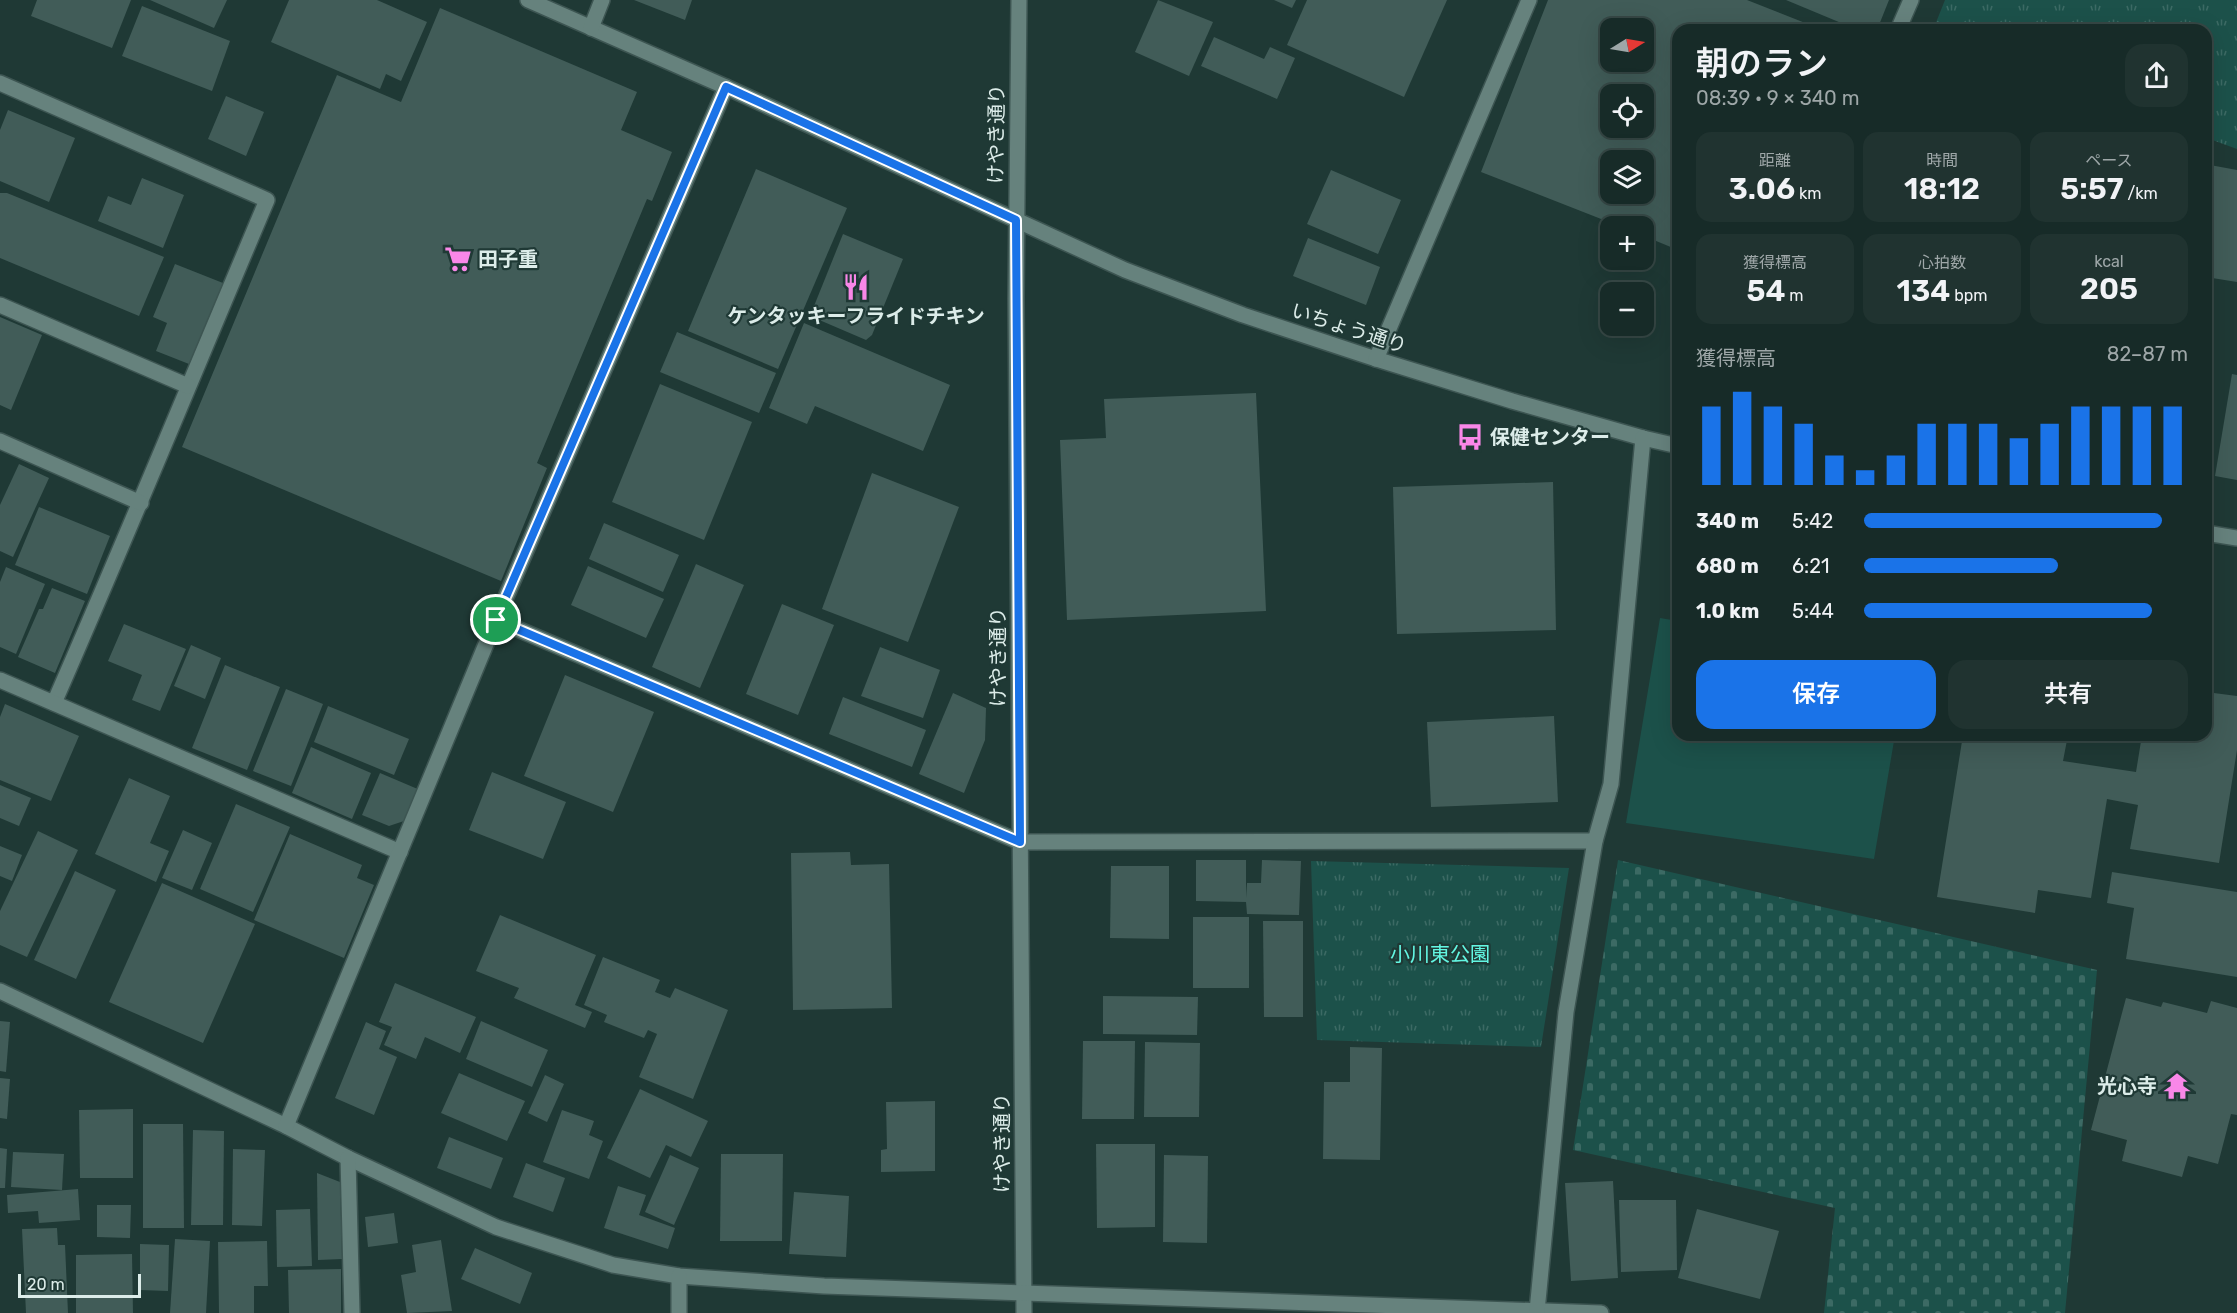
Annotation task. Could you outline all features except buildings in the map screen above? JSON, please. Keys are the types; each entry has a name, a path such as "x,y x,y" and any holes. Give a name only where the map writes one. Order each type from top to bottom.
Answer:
{"street":[{"name":"いちょう通り","path":"528,0 1157,282 1243,315 1376,360 1672,445"},
{"path":"591,28 602,0"},
{"name":"けやき通り","path":"1019,0 1016,220 1024,1313"},
{"path":"1376,360 1529,0"},
{"path":"1901,24 1911,0"},
{"path":"0,83 267,200 141,503 54,703"},
{"path":"286,1126 496,620 726,87"},
{"path":"0,305 188,386"},
{"path":"1537,1311 1566,1012 1595,842 1611,784 1643,438"},
{"path":"0,441 141,503"},
{"path":"2212,534 2237,538"},
{"path":"496,620 1020,842 1595,842"},
{"path":"0,680 400,852"},
{"path":"0,991 496,1227 613,1265 679,1276 824,1286 1601,1313"},
{"path":"348,1158 352,1313"},
{"path":"678,1313 679,1276"}],"green space":[{"path":"1945,0 2237,0 2237,149 2212,140 2212,24 1935,24"},
{"path":"1660,618 1672,620 1672,741 1894,741 1874,859 1626,823"},
{"path":"1618,860 2097,970 2065,1313 1824,1313 1835,1208 1573,1150"},
{"name":"小川東公園","path":"1311,861 1569,868 1541,1047 1317,1040"}],"place":[{"name":"田子重","path":"458,259"},
{"name":"ケンタッキーフライドチキン","path":"856,287"},
{"name":"保健センター","path":"1470,437"},
{"name":"光心寺","path":"2177,1086"}],"route":[{"path":"726,87 1016,220 1020,842 496,620 726,87"}]}
